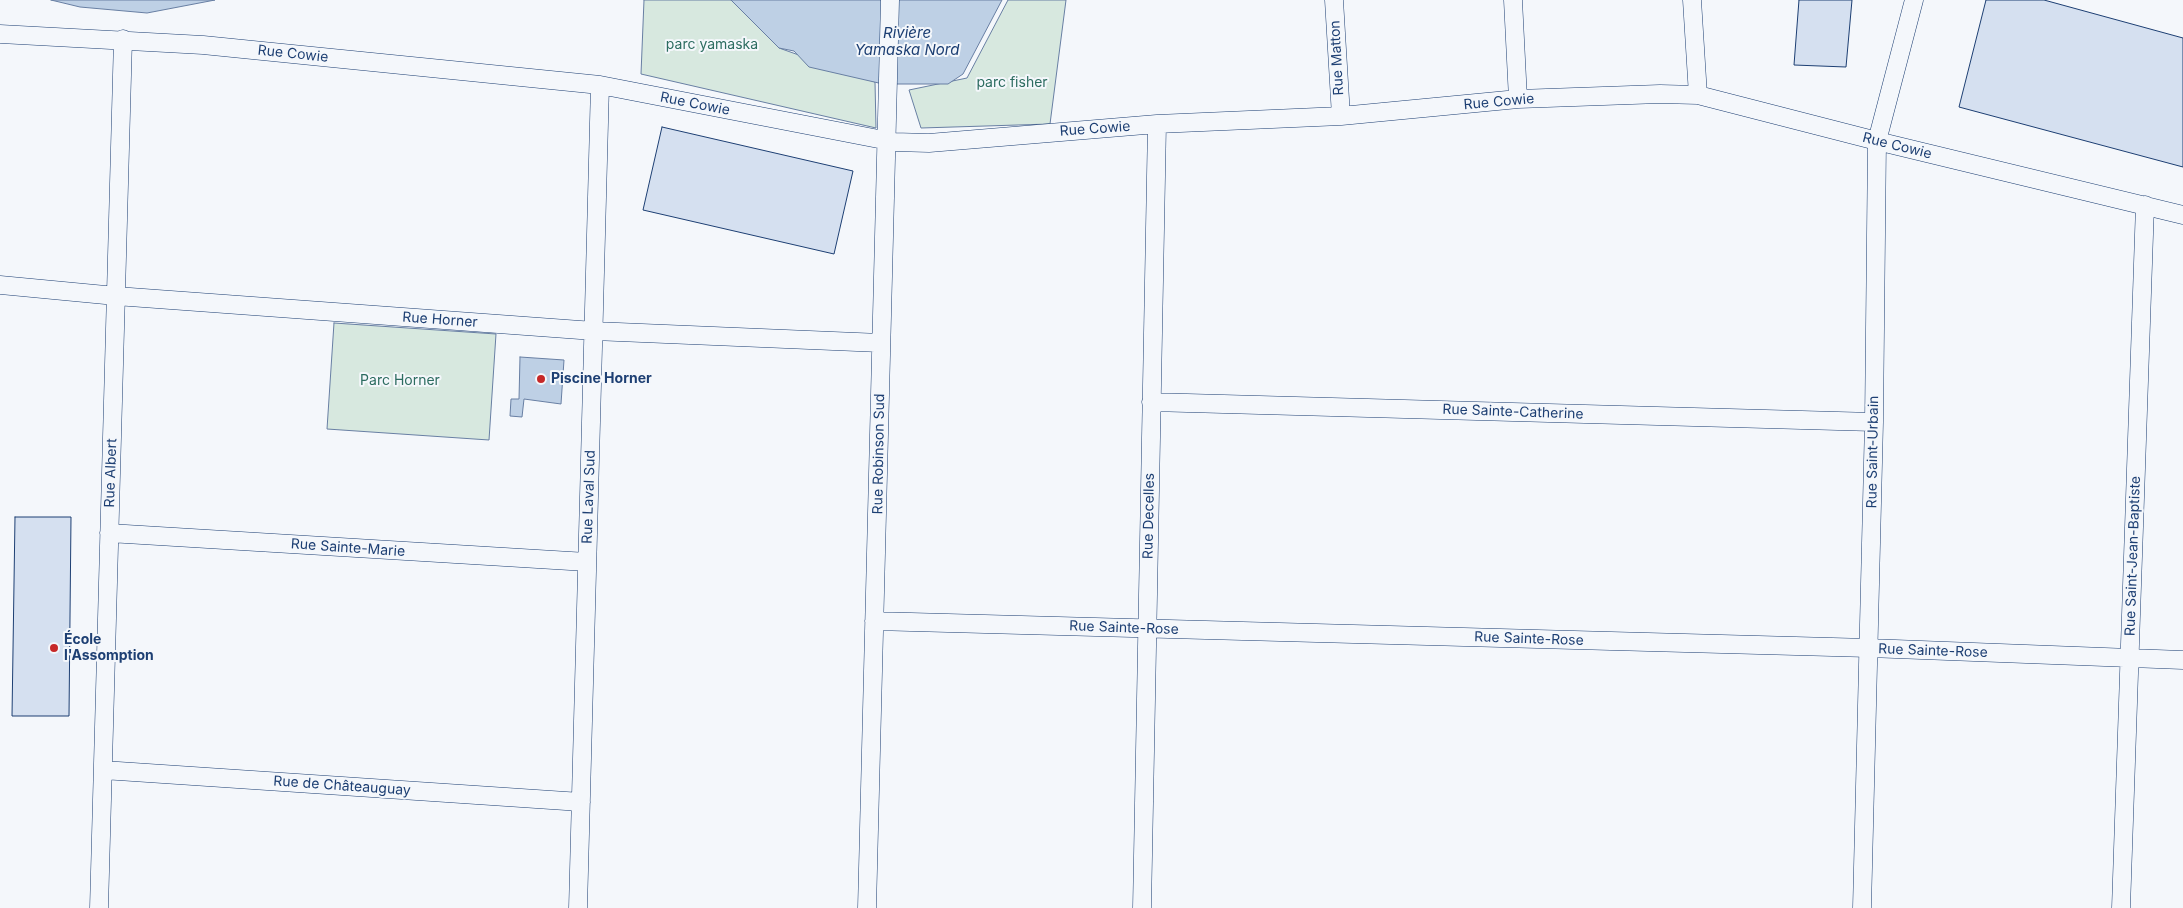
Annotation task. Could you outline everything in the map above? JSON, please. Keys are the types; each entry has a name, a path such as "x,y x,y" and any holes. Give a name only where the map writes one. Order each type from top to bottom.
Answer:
{"street":[{"name":"Rue Robinson Sud","path":"867,908 890,0"},
{"name":"Rue Matton","path":"1334,0 1341,116"},
{"path":"1513,0 1518,99"},
{"path":"1692,0 1698,95"},
{"name":"Rue Saint-Urbain","path":"1862,908 1874,422 1877,141 1914,0"},
{"name":"Rue Cowie","path":"0,34 123,39 203,45 600,85 887,133 928,143 1157,124 1341,116 1518,99 1660,94 1698,95 1877,141 2183,215"},
{"name":"Rue Albert","path":"99,908 123,39"},
{"name":"Rue Laval Sud","path":"578,908 600,85"},
{"name":"Rue Decelles","path":"1142,908 1157,124"},
{"name":"Rue Saint-Jean-Baptiste","path":"2121,908 2145,205"},
{"name":"Rue Horner","path":"0,285 116,296 594,331 882,343"},
{"name":"Rue Sainte-Catherine","path":"1151,402 1874,422"},
{"name":"Rue Sainte-Marie","path":"109,533 588,562"},
{"name":"Rue Sainte-Rose","path":"874,621 1868,648 2183,660"},
{"name":"Rue de Châteauguay","path":"103,770 581,802"}],"green space":[{"name":"parc yamaska","path":"644,0 731,0 779,48 875,82 876,128 641,74"},
{"name":"parc fisher","path":"1008,0 1066,0 1050,124 921,128 909,90 967,78"},
{"name":"Parc Horner","path":"334,323 496,334 489,440 327,429"}],"water":[{"path":"51,0 215,0 147,13 80,7"},
{"name":"Rivière Yamaska Nord","path":"731,0 1002,0 963,74 948,84 883,84 809,67 794,51 779,48"},
{"name":"Piscine Horner","path":"520,357 564,360 561,404 524,399 522,417 510,416 511,399 519,399"}],"building":[{"path":"1799,0 1852,0 1846,67 1794,65"},
{"path":"1986,0 2044,0 2183,38 2183,167 1959,107"},
{"path":"662,127 853,171 834,254 643,210"},
{"name":"École l'Assomption","path":"15,517 71,517 69,716 12,716"}],"place":[{"name":"Piscine Horner","path":"541,379"},
{"name":"École l'Assomption","path":"54,648"}]}
